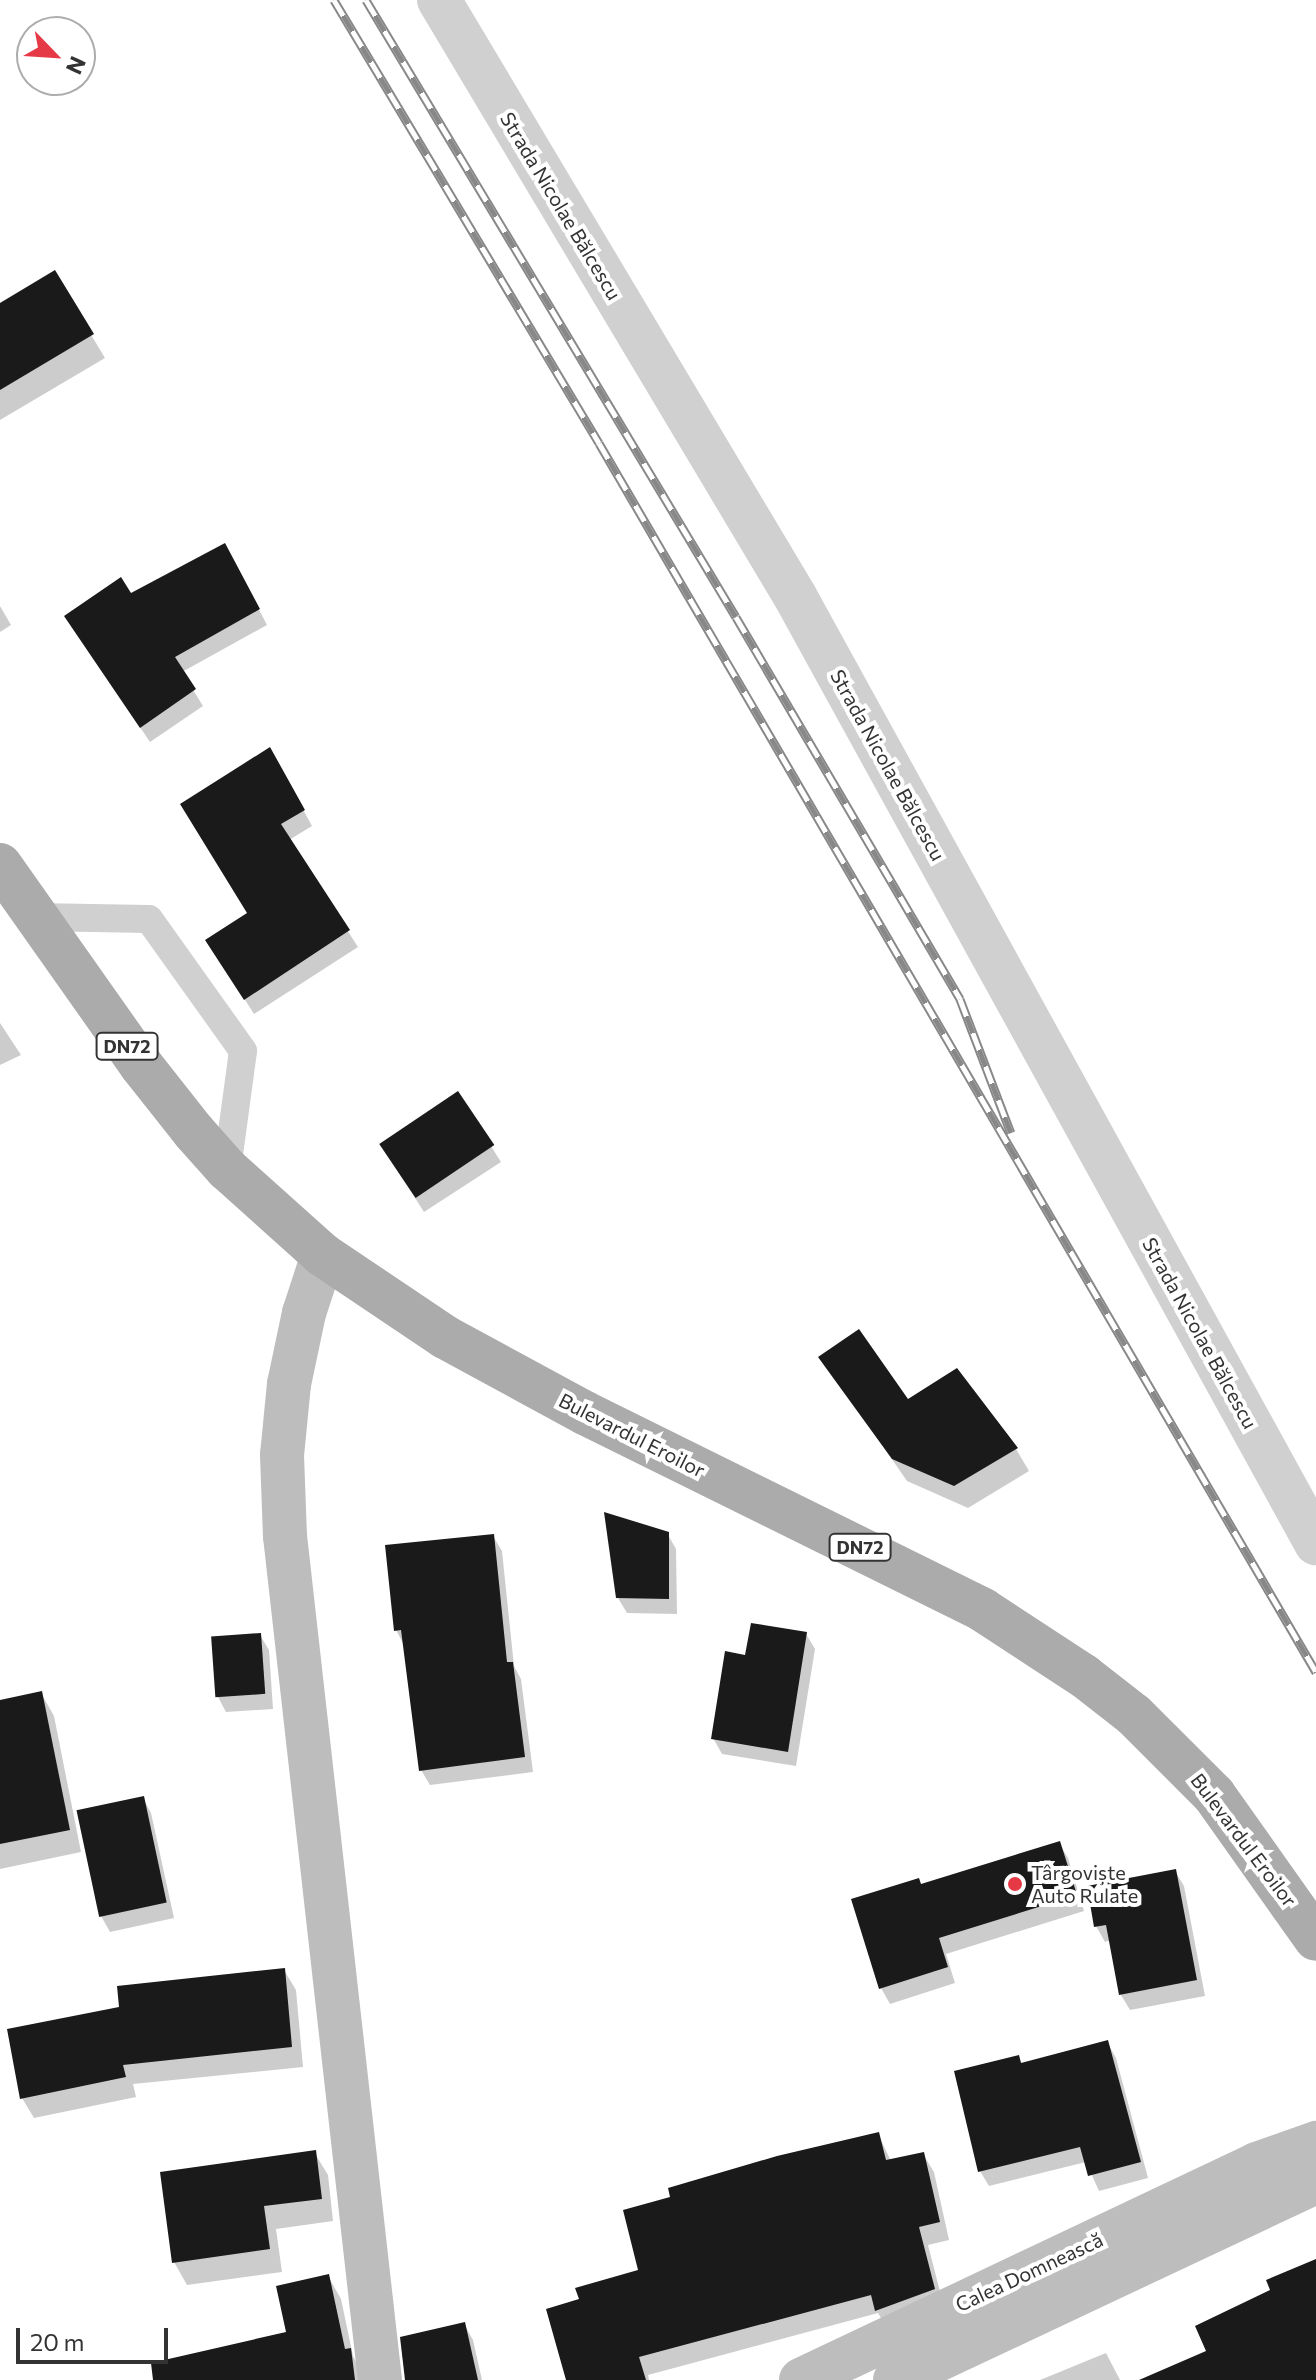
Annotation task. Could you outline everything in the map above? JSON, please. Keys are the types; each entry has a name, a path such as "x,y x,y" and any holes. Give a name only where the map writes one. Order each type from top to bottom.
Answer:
{"main road":[{"name":"Bulevardul Eroilor","path":"0,865 141,1065 227,1169 323,1255 445,1337 585,1413 983,1610 1084,1676 1134,1715 1214,1795 1316,1939"}],"street":[{"name":"Strada Nicolae Bălcescu","path":"439,0 796,598 1316,1543"},
{"path":"323,1255 304,1313 289,1384 282,1455 285,1536 380,2380"},
{"name":"Calea Domnească","path":"801,2380 1257,2164 1316,2143"},
{"name":"Calea Domnească","path":"895,2380 1316,2182"}],"lane":[{"path":"35,917 149,919 243,1051 227,1169"}],"building":[{"path":"55,270 94,334 0,390 0,303"},
{"path":"225,543 260,609 175,657 196,689 140,728 64,616 121,577 131,593"},
{"path":"270,747 305,810 281,824 350,930 244,1000 205,940 247,913 180,804"},
{"path":"458,1091 494,1145 416,1198 379,1144"},
{"path":"859,1329 908,1399 957,1368 1018,1448 954,1486 892,1459 818,1357"},
{"path":"604,1512 669,1532 669,1599 616,1598"},
{"path":"494,1534 507,1662 513,1662 525,1757 419,1771 401,1630 394,1631 385,1545"},
{"path":"751,1623 807,1632 788,1752 711,1739 725,1651 745,1655"},
{"path":"261,1633 265,1694 215,1697 211,1636"},
{"path":"42,1691 70,1830 0,1844 0,1700"},
{"path":"144,1796 167,1903 99,1917 77,1810"},
{"path":"1060,1841 1077,1895 939,1938 948,1967 879,1989 851,1899 919,1878 921,1884"},
{"path":"1176,1869 1197,1980 1119,1995 1106,1925 1094,1927 1087,1886"},
{"path":"285,1968 292,2047 123,2065 126,2077 20,2099 7,2029 119,2007 117,1986"},
{"path":"1108,2040 1141,2162 1088,2176 1080,2147 978,2172 954,2071 1019,2055 1021,2063"},
{"path":"879,2132 886,2160 924,2152 940,2222 919,2227 935,2289 875,2311 871,2295 639,2357 646,2380 566,2380 546,2309 579,2299 575,2288 638,2270 623,2210 670,2197 668,2188 777,2156"},
{"path":"316,2150 322,2199 264,2206 270,2249 172,2263 160,2172"},
{"path":"1316,2259 1316,2380 1139,2380 1206,2351 1195,2326 1270,2290 1266,2280"},
{"path":"329,2274 345,2349 351,2348 355,2380 153,2380 151,2363 286,2332 276,2286"},
{"path":"465,2322 478,2380 405,2380 400,2337"}],"railway":[{"path":"334,0 599,443 1316,1672"},
{"path":"366,0 736,617 960,999 1011,1133"}],"place":[{"name":"Târgoviște Auto Rulate","path":"1015,1884"}]}
